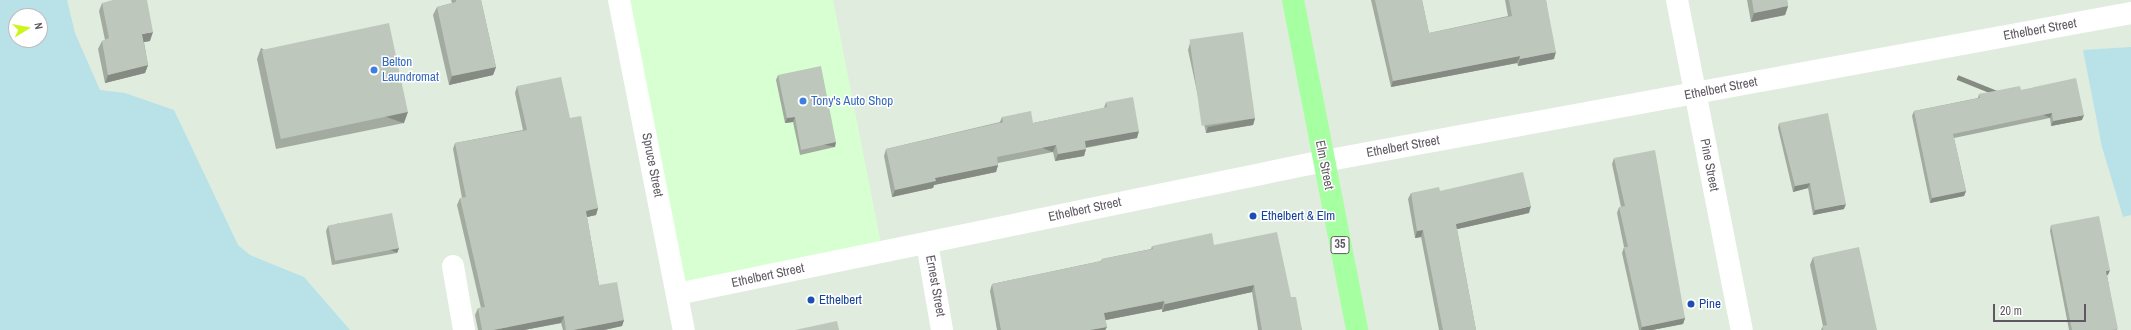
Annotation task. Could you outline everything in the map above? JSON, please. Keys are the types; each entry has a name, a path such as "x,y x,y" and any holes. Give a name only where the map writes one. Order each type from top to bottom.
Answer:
{"main road":[{"name":"Elm Street","path":"1293,0 1357,330"}],"street":[{"name":"Spruce Street","path":"619,0 684,330"},
{"name":"Pine Street","path":"1677,0 1742,330"},
{"name":"Ethelbert Street","path":"677,294 1324,161 1695,95 2129,9"},
{"name":"Ernest Street","path":"927,243 942,330"},
{"path":"453,266 464,330"}],"shaded area":[{"path":"0,0 67,0 75,33 100,90 125,93 174,110 238,245 250,255 304,277 350,330 0,330"},
{"path":"622,0 833,0 882,249 680,291"},
{"path":"2131,47 2131,215 2123,217 2102,147 2083,50"}],"building":[{"path":"113,0 147,0 153,32 142,34 148,65 108,75 102,41 109,38 102,3"},
{"path":"456,0 481,0 496,67 452,76 437,7 456,2"},
{"path":"1375,0 1422,0 1429,33 1512,16 1509,0 1546,0 1556,52 1520,59 1520,56 1393,81"},
{"path":"1752,0 1787,0 1788,6 1754,13"},
{"path":"389,23 408,112 281,139 262,50"},
{"path":"1243,32 1255,118 1202,126 1190,40"},
{"name":"Tony's Auto Shop","path":"821,66 836,142 801,150 795,117 787,118 778,75"},
{"path":"561,77 570,118 581,116 598,208 586,211 599,285 617,282 624,320 566,330 564,316 493,330 482,330 478,308 485,307 460,198 466,197 455,143 527,130 517,86"},
{"path":"2076,78 2084,115 2053,121 2052,113 1953,134 1966,191 1932,198 1914,111 1980,98 1979,94 2020,86 2021,90"},
{"path":"1133,97 1139,131 1085,141 1086,149 1058,154 1056,145 997,157 998,165 935,178 936,181 895,190 886,149 1003,122 1002,117 1031,111 1033,123 1107,107 1106,102"},
{"path":"1828,113 1846,204 1815,210 1810,183 1795,186 1779,123"},
{"path":"1655,150 1685,318 1642,327 1624,247 1628,247 1619,207 1625,206 1614,158"},
{"path":"1523,172 1531,206 1456,224 1476,330 1443,330 1423,230 1417,231 1411,193 1439,187 1440,191"},
{"path":"392,213 399,248 335,261 328,225"},
{"path":"2099,216 2110,270 2106,271 2118,329 2072,330 2051,225"},
{"path":"1277,232 1291,297 1296,297 1302,330 1262,330 1254,285 1165,304 1164,301 1104,313 1107,327 1090,330 1001,330 992,284 1102,261 1102,259 1153,249 1152,246 1212,233 1214,245"},
{"path":"1859,247 1877,330 1823,330 1823,326 1827,325 1813,257"},
{"path":"837,321 839,330 795,330"}],"place":[{"name":"Belton Laundromat","path":"374,70"},
{"name":"Tony's Auto Shop","path":"803,101"},
{"name":"Ethelbert & Elm","path":"1253,216"},
{"name":"Ethelbert","path":"811,300"},
{"name":"Pine","path":"1691,304"}]}
